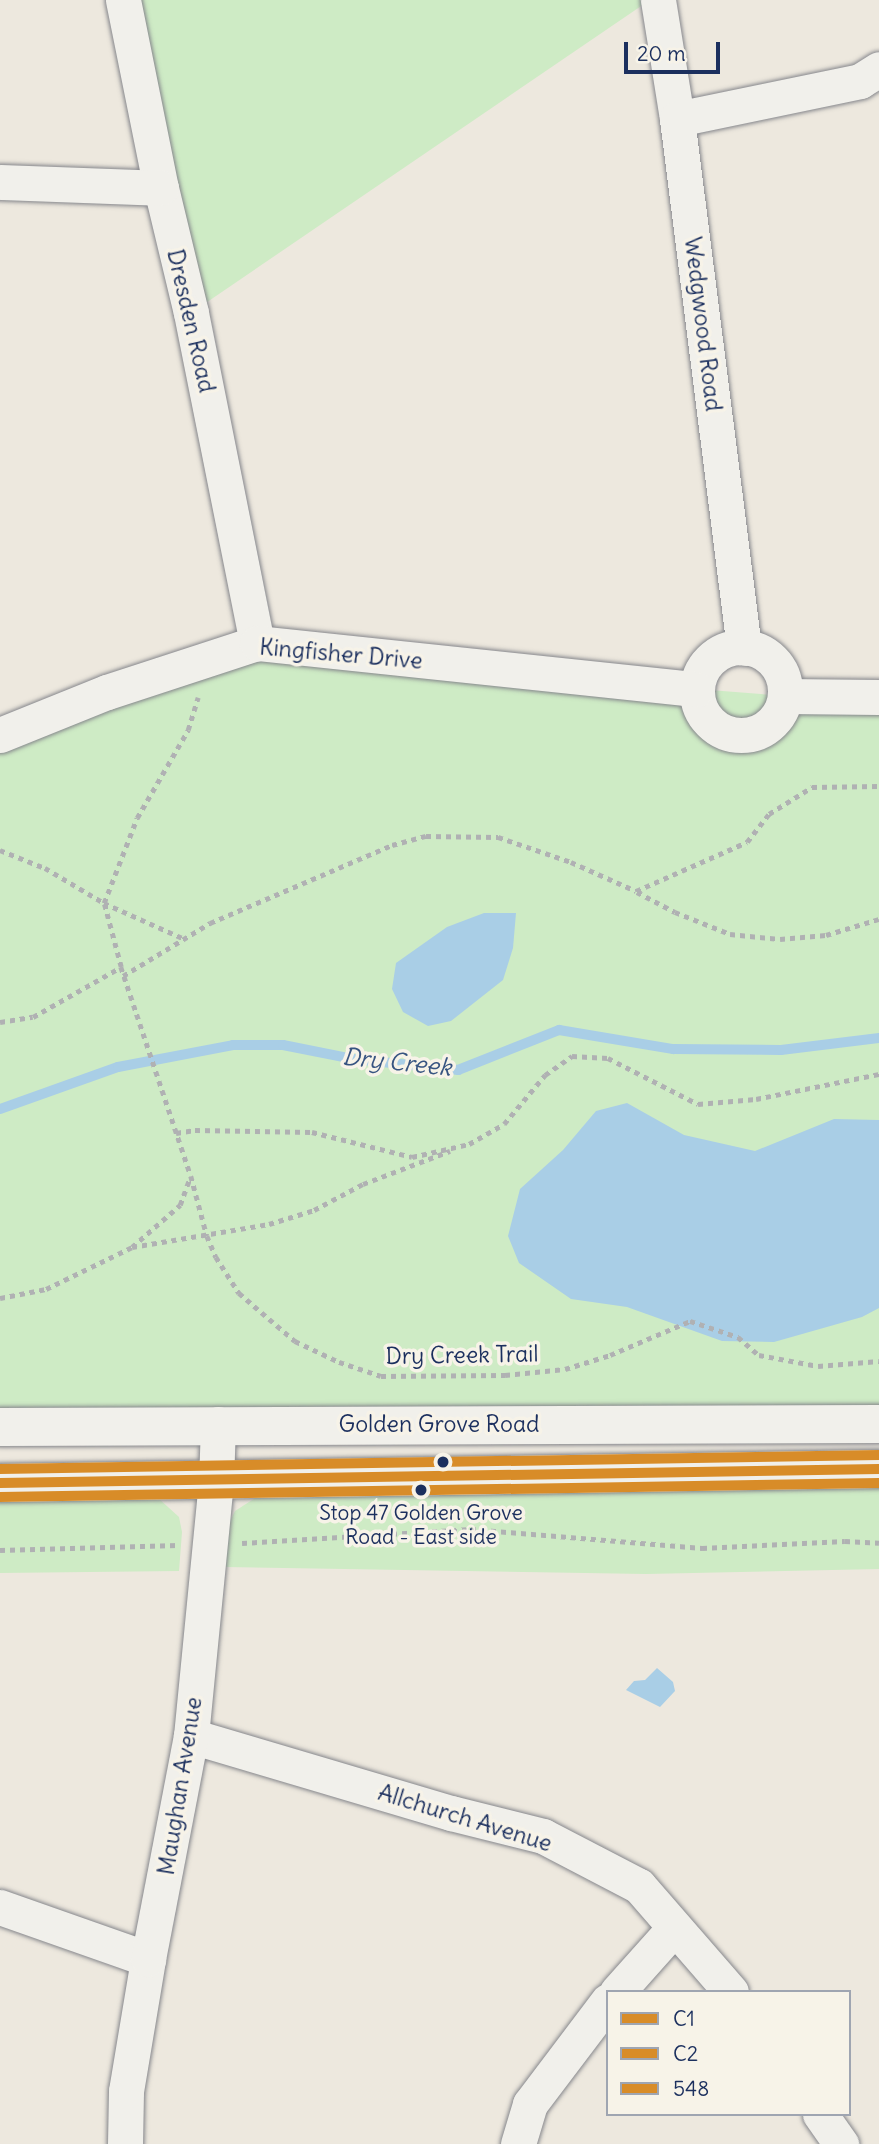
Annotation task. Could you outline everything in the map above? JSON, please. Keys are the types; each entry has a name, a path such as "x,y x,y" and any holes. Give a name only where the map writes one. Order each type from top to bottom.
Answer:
{"main road":[{"name":"Golden Grove Road","path":"0,1427 218,1424 879,1424"},
{"path":"0,1483 216,1482 879,1469"}],"street":[{"name":"Dresden Road","path":"122,0 160,188 191,313 257,643"},
{"name":"Wedgwood Road","path":"659,0 677,119 744,648"},
{"path":"677,119 860,81 879,69"},
{"path":"0,182 160,188"},
{"name":"Kingfisher Drive","path":"0,735 107,692 257,643 697,689"},
{"path":"744,648 770,658 784,682 785,696 781,711 772,723 746,736 717,729 706,718 697,689 700,676 717,654 744,648"},
{"path":"785,696 879,696"},
{"name":"Maughan Avenue","path":"125,2144 126,2091 148,1959 191,1736 216,1482 218,1424"},
{"name":"Allchurch Avenue","path":"191,1736 451,1813 543,1836 639,1886 729,1990"},
{"path":"0,1907 148,1959"},
{"path":"619,1990 674,1928"},
{"path":"518,2144 530,2104 606,2004"},
{"path":"821,2116 841,2144"}],"path":[{"path":"104,903 137,818 188,730 211,660"},
{"path":"636,891 747,842 769,814 812,787 879,786"},
{"path":"123,976 210,923 392,845 426,836 498,837 571,862 676,912 730,934 780,939 826,935 879,919"},
{"path":"0,850 45,867 104,903 184,939"},
{"name":"Dry Creek Trail","path":"104,903 123,976 191,1176 207,1236 239,1293 295,1341 380,1376 505,1375 565,1369 610,1355 690,1321 738,1337 759,1355 818,1366 879,1361"},
{"path":"0,1022 33,1017 121,967"},
{"path":"132,1247 269,1224 314,1210 363,1184 469,1144 504,1125 545,1075 572,1056 608,1058 698,1104 756,1099 879,1074"},
{"path":"176,1133 195,1130 312,1132 412,1157 469,1144"},
{"path":"0,1298 46,1289 132,1247 180,1205 191,1176"},
{"path":"0,1550 209,1544 471,1529 702,1548 845,1541 879,1544"}],"green space":[{"path":"123,0 650,0 191,313"},
{"path":"257,643 697,689 785,696 879,697 879,1424 0,1427 0,735"},
{"path":"879,1487 879,1569 646,1574 225,1567 227,1527 235,1511 263,1493"},
{"path":"0,1494 157,1497 179,1517 182,1532 179,1571 0,1573"}],"water":[{"path":"484,913 516,913 513,948 503,980 451,1021 428,1026 403,1012 392,989 396,963 447,927"},
{"path":"627,1103 684,1135 755,1151 834,1119 879,1120 879,1308 862,1317 774,1342 722,1341 627,1307 571,1299 519,1263 508,1236 520,1189 563,1150 596,1111"},
{"path":"657,1668 673,1682 675,1691 660,1707 626,1690 634,1681 645,1680"}],"waterway":[{"name":"Dry Creek","path":"0,1109 118,1067 233,1045 283,1045 353,1059 458,1070 559,1030 673,1049 781,1050 879,1038"}],"transit line":[{"name":"548","path":"0,1469 879,1455"},
{"name":"C1","path":"0,1483 879,1469"},
{"name":"C2","path":"0,1497 879,1483"}],"place":[{"name":"Stop 47 Golden Grove Road - East side","path":"421,1490"}]}
